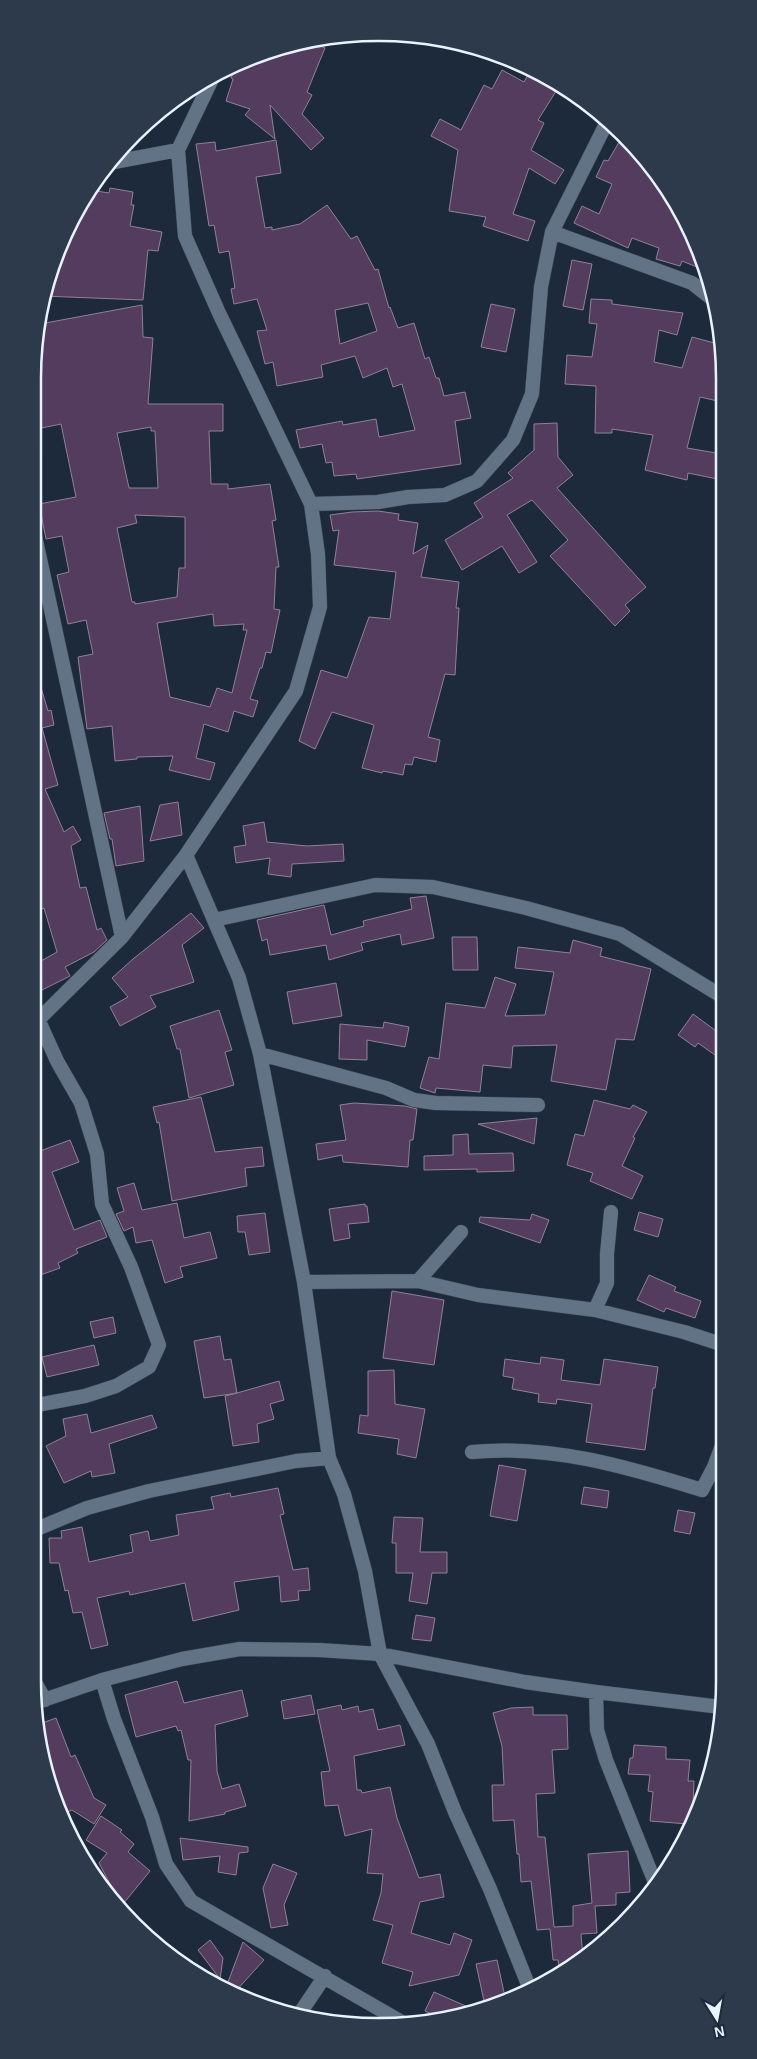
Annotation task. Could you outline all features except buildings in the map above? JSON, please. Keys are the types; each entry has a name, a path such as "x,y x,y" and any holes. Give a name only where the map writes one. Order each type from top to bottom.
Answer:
{"street":[{"path":"41,1014 122,937 186,855 296,691 320,607 318,554 311,504 219,314 185,236 178,150 208,87"},
{"path":"311,504 378,502 408,497 445,495 477,481 513,440 532,394 541,287 552,232 604,128"},
{"path":"121,161 178,150"},
{"path":"552,232 692,283 704,293"},
{"path":"41,564 122,937"},
{"path":"186,855 239,978 260,1054 304,1282 329,1458 344,1494 365,1571 380,1654 428,1744 455,1812 490,1889 527,1984"},
{"path":"214,920 375,885 433,886 526,908 620,934 716,993"},
{"path":"41,1031 81,1103 97,1154 102,1204 131,1267 159,1345 149,1367 116,1386 85,1396 41,1404"},
{"path":"260,1054 386,1088 414,1100 436,1103 538,1105"},
{"path":"595,1310 607,1283 607,1254 611,1212"},
{"path":"418,1281 461,1232"},
{"path":"304,1282 418,1281 478,1295 595,1310 684,1332 716,1342"},
{"path":"472,1452 490,1450 548,1453 641,1471 702,1490 716,1462"},
{"path":"41,1527 87,1508 149,1491 296,1461 329,1458"},
{"path":"42,1700 102,1680 182,1659 240,1649 319,1650 380,1654 525,1682 715,1705"},
{"path":"102,1680 114,1719 152,1817 166,1864 192,1901 395,2017"},
{"path":"596,1692 596,1730 653,1877"},
{"path":"303,2009 324,1976"}]}
